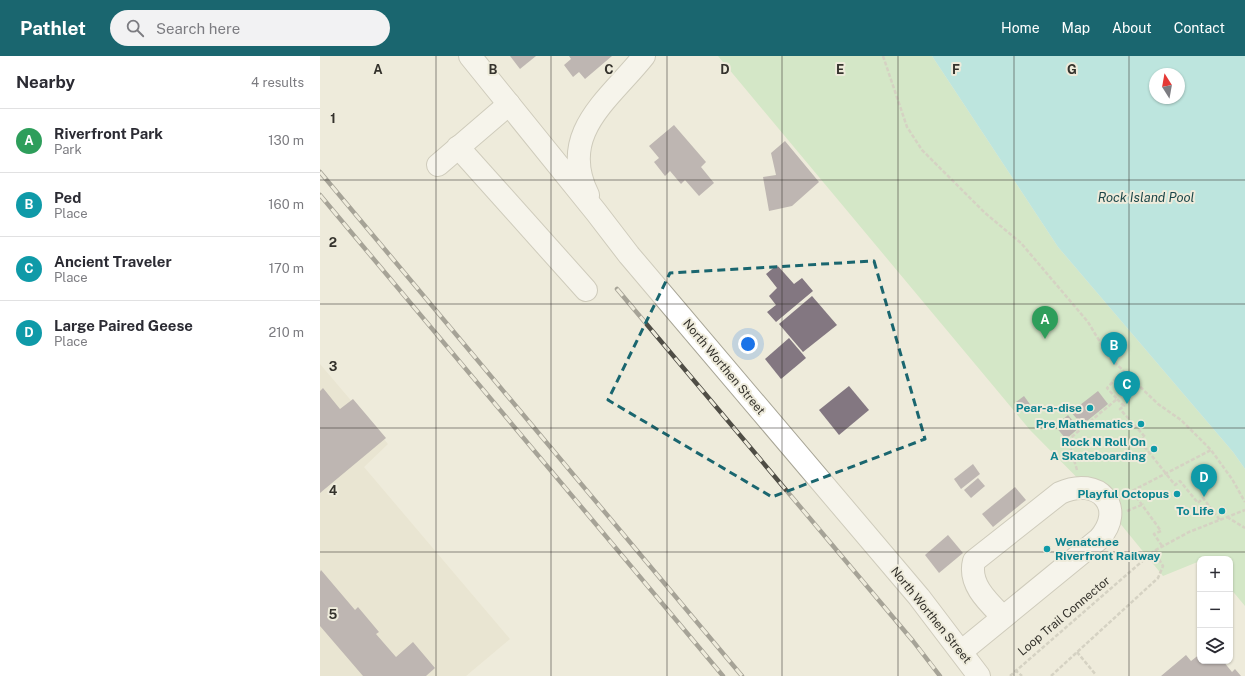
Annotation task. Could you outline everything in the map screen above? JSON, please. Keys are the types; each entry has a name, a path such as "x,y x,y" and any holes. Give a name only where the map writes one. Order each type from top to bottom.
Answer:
{"main road":[{"name":"North Worthen Street","path":"470,56 596,212 650,282 919,598 962,651 979,676"},
{"path":"596,212 581,176 578,159 579,145 585,129 593,115 644,56"},
{"path":"438,165 509,104"},
{"path":"458,147 586,290"},
{"path":"962,651 1099,539 1108,527 1110,511 1102,495 1089,487 1076,487 1053,497 974,560 972,569 975,582 980,592 1003,617"}],"path":[{"path":"883,56 907,128 922,150 985,213 1021,243 1088,322 1109,357 1158,404 1181,420 1211,450 1232,479 1245,502"},
{"path":"1123,371 1107,388 1124,406 1120,409 1145,437 1140,441 1175,485 1180,481 1198,503 1203,498 1220,520"},
{"path":"1076,487 1078,471 1068,440 1117,399"},
{"path":"1162,546 1154,534 1161,531 1132,491 1211,450"},
{"name":"Loop Trail Connector","path":"1010,676 1015,670 1154,551 1189,532 1245,510"},
{"path":"1227,517 1245,528"},
{"path":"1051,676 1158,578 1163,566 1154,551"},
{"path":"1077,652 1096,675"},
{"path":"1015,670 1022,676"}],"highlighted area":[{"path":"874,261 925,439 772,497 608,400 670,273"}],"shaded area":[{"path":"320,364 388,444 364,467 510,639 466,676 320,676"}],"green space":[{"path":"718,56 932,56 1058,247 1233,452 1245,469 1245,606 1233,592 1233,556 1197,556 1197,562 1163,576 1110,511 1030,430"}],"water":[{"name":"Rock Island Pool","path":"932,56 1245,56 1245,469 1233,452 1058,247"}],"building":[{"path":"510,56 536,56 520,69"},
{"path":"569,56 612,56 585,79 579,72 573,77 564,65 571,59"},
{"path":"674,125 706,162 701,167 714,183 699,196 685,180 681,184 670,171 665,176 654,162 659,158 649,146"},
{"path":"785,141 819,182 792,206 769,211 763,177 776,175 771,153"},
{"path":"777,265 794,284 802,278 813,291 776,322 767,312 776,305 769,296 777,288 766,274"},
{"path":"812,296 837,325 803,352 779,324"},
{"path":"789,338 806,358 781,379 765,359"},
{"path":"849,386 869,410 839,435 819,410"},
{"path":"323,388 340,409 353,399 386,438 320,493 320,391"},
{"name":"Pear-a-dise","path":"1098,391 1108,404 1082,425 1071,412"},
{"path":"1024,396 1032,407 1024,413 1016,402"},
{"path":"1068,415 1079,428 1066,439 1055,426"},
{"path":"973,464 980,474 961,489 954,479"},
{"path":"978,478 985,486 971,498 964,490"},
{"path":"1015,487 1026,500 993,527 982,514"},
{"path":"948,535 963,553 939,573 925,555"},
{"path":"321,570 355,610 358,607 379,632 376,634 396,657 413,642 435,668 426,676 363,676 320,626"},
{"path":"1186,655 1191,661 1197,656 1197,664 1225,664 1232,672 1235,669 1241,676 1161,676"}],"railway":[{"path":"320,172 742,676"},
{"path":"320,195 723,676"},
{"path":"617,289 913,641 940,676"}],"place":[{"name":"Riverfront Park","path":"1045,339"},
{"name":"Ped","path":"1114,365"},
{"name":"Ancient Traveler","path":"1127,404"},
{"name":"Pear-a-dise","path":"1090,408"},
{"name":"Pre Mathematics","path":"1141,424"},
{"name":"Rock N Roll On A Skateboarding","path":"1154,449"},
{"name":"Playful Octopus","path":"1177,494"},
{"name":"Large Paired Geese","path":"1204,497"},
{"name":"To Life","path":"1222,511"},
{"name":"Wenatchee Riverfront Railway","path":"1047,549"}]}
